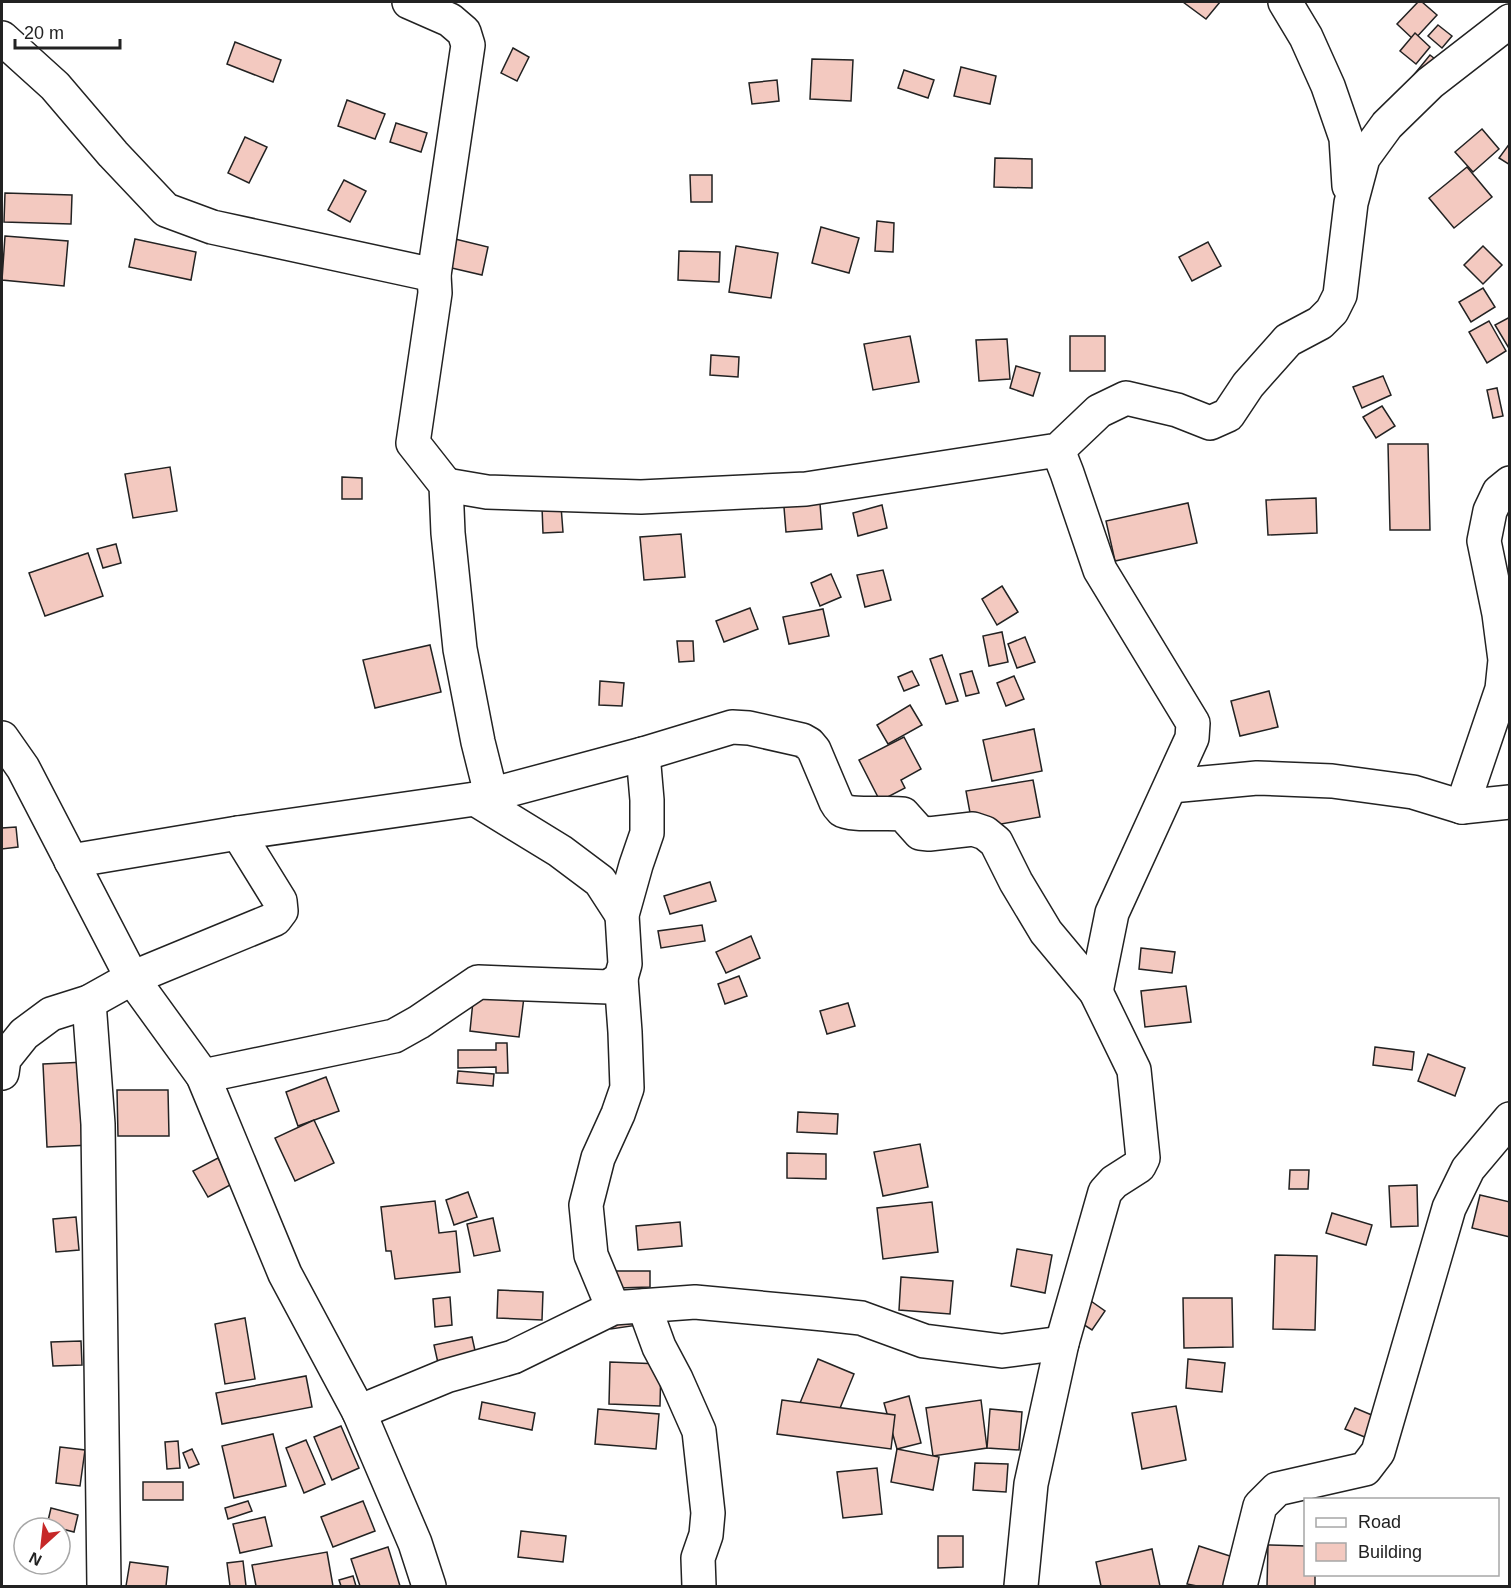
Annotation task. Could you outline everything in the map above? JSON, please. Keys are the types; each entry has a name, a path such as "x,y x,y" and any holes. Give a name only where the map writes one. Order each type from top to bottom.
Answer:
{"street":[{"path":"409,2 450,20 464,32 468,45 434,275 435,293 413,443 446,485 448,533 460,649 478,742 483,796 600,881 622,915"},
{"path":"1285,2 1306,37 1328,86 1346,138 1351,203"},
{"path":"446,485 487,492 641,497 806,489 1058,450 1099,411 1126,398 1166,407 1209,423 1228,415 1248,385 1288,340 1320,323 1332,311 1340,295 1351,203 1363,158 1387,125 1430,83 1503,36"},
{"path":"2,38 55,86 112,154 166,210 212,227 434,275"},
{"path":"1058,450 1100,570 1193,723 1191,738 1171,786 1112,913 1096,992"},
{"path":"1462,807 1502,689 1505,660 1499,614 1484,541 1490,511 1499,492 1509,483"},
{"path":"71,861 483,796 732,728 749,728 780,734 809,744 814,750 836,802 842,810 849,813 903,814 920,833 973,829 985,833 996,842 1016,882 1046,932 1096,992 1134,1070 1143,1158 1139,1166 1114,1182 1106,1192 1062,1343 1031,1484 1021,1587"},
{"path":"2,738 23,768 132,978 203,1076 285,1274 359,1412 415,1543 429,1587"},
{"path":"643,754 647,833 622,915 625,964 621,978 626,1032 627,1088 598,1158 586,1205 591,1255 658,1347 676,1379 699,1431 708,1513 706,1535 698,1558 699,1587"},
{"path":"1171,786 1257,778 1332,781 1413,792 1462,807 1509,802"},
{"path":"2,1073 4,1059 24,1034 51,1014 89,1002 132,978 274,920 281,911 280,901 238,833"},
{"path":"203,1076 394,1036 478,982 609,987 621,978"},
{"path":"89,1002 98,1124 104,1587"},
{"path":"1240,1587 1260,1506 1277,1490 1365,1469 1378,1452 1449,1208 1468,1168 1509,1119"},
{"path":"359,1412 446,1376 513,1357 629,1307 695,1302 861,1318 924,1341 1002,1351 1062,1343"}],"building":[{"path":"1183,2 1220,2 1206,19"},
{"path":"1418,2 1422,2 1437,15 1414,40 1397,24"},
{"path":"1438,25 1452,36 1442,48 1428,36"},
{"path":"1415,33 1430,47 1416,64 1400,51"},
{"path":"235,42 281,60 273,82 227,64"},
{"path":"513,48 529,57 517,81 501,73"},
{"path":"1430,55 1444,66 1427,87 1413,76"},
{"path":"812,59 853,60 851,101 810,99"},
{"path":"961,67 996,76 990,104 954,96"},
{"path":"904,70 934,80 928,98 898,88"},
{"path":"777,80 779,101 752,104 749,83"},
{"path":"347,100 385,114 375,139 338,126"},
{"path":"396,123 427,133 421,152 390,142"},
{"path":"1482,129 1499,149 1473,172 1455,152"},
{"path":"245,137 267,147 249,183 228,173"},
{"path":"1510,143 1510,165 1499,158"},
{"path":"995,158 1032,159 1032,188 994,187"},
{"path":"1467,167 1492,197 1454,228 1429,198"},
{"path":"690,175 712,175 712,202 691,202"},
{"path":"344,180 366,191 350,222 328,210"},
{"path":"5,193 72,195 71,224 4,222"},
{"path":"877,221 894,223 893,252 875,251"},
{"path":"821,227 859,238 849,273 812,263"},
{"path":"5,236 68,241 64,286 2,280"},
{"path":"451,238 488,247 482,275 443,266"},
{"path":"135,239 196,252 191,280 129,267"},
{"path":"1208,242 1221,266 1192,281 1179,257"},
{"path":"736,246 778,253 771,298 729,292"},
{"path":"1483,246 1502,265 1483,284 1464,265"},
{"path":"679,251 720,252 719,282 678,280"},
{"path":"1483,288 1495,307 1471,322 1459,302"},
{"path":"1510,317 1510,350 1495,325"},
{"path":"1489,321 1506,351 1487,363 1469,332"},
{"path":"910,336 919,382 873,390 864,344"},
{"path":"1070,336 1105,336 1105,371 1070,371"},
{"path":"1007,339 1010,379 979,381 976,340"},
{"path":"711,355 739,357 738,377 710,375"},
{"path":"1016,366 1040,373 1033,396 1010,388"},
{"path":"1383,376 1391,395 1362,408 1353,387"},
{"path":"1497,388 1503,416 1493,418 1487,390"},
{"path":"1382,406 1395,426 1376,438 1363,417"},
{"path":"1388,444 1428,444 1430,530 1390,530"},
{"path":"170,467 177,511 133,518 125,474"},
{"path":"342,477 362,478 362,499 342,499"},
{"path":"819,491 822,529 786,532 783,495"},
{"path":"1316,498 1317,533 1268,535 1266,500"},
{"path":"1188,503 1197,543 1115,561 1106,521"},
{"path":"882,505 887,528 858,536 853,513"},
{"path":"561,506 563,532 543,533 542,507"},
{"path":"681,534 685,577 644,580 640,537"},
{"path":"116,544 121,563 103,568 97,549"},
{"path":"88,553 103,596 45,616 29,573"},
{"path":"883,570 891,600 865,607 857,575"},
{"path":"831,574 841,597 820,606 811,583"},
{"path":"1002,586 1018,612 997,625 982,599"},
{"path":"750,608 758,629 724,642 716,621"},
{"path":"823,609 829,636 789,644 783,617"},
{"path":"1002,632 1008,662 989,666 983,636"},
{"path":"1025,637 1035,662 1017,668 1008,644"},
{"path":"677,641 693,641 694,661 679,662"},
{"path":"430,645 441,692 375,708 363,660"},
{"path":"942,655 958,701 946,704 930,659"},
{"path":"912,671 919,685 904,691 898,677"},
{"path":"972,671 979,693 966,696 960,674"},
{"path":"1014,676 1024,699 1006,706 997,683"},
{"path":"600,681 624,683 622,706 599,705"},
{"path":"1269,691 1278,727 1240,736 1231,701"},
{"path":"910,705 922,725 888,744 877,725"},
{"path":"1034,729 1042,771 992,781 983,740"},
{"path":"904,737 921,769 901,780 905,788 880,801 859,760"},
{"path":"1033,780 1040,817 973,829 966,791"},
{"path":"16,827 18,847 2,849 2,828"},
{"path":"710,882 716,901 670,914 664,896"},
{"path":"702,925 705,941 661,948 658,931"},
{"path":"751,936 760,958 726,973 716,952"},
{"path":"1141,948 1175,952 1172,973 1139,969"},
{"path":"739,976 747,996 725,1004 718,984"},
{"path":"1186,986 1191,1022 1145,1027 1141,991"},
{"path":"474,991 524,997 519,1037 470,1031"},
{"path":"848,1003 855,1026 827,1034 820,1011"},
{"path":"496,1043 507,1043 508,1073 496,1073 496,1067 458,1068 458,1050 496,1050"},
{"path":"1375,1047 1414,1052 1412,1070 1373,1065"},
{"path":"1428,1054 1465,1068 1455,1096 1418,1081"},
{"path":"86,1062 91,1145 47,1147 43,1064"},
{"path":"458,1071 494,1074 493,1086 457,1083"},
{"path":"326,1077 339,1111 298,1126 286,1092"},
{"path":"117,1090 168,1090 169,1136 118,1136"},
{"path":"798,1112 838,1114 837,1134 797,1132"},
{"path":"314,1120 334,1163 295,1181 275,1138"},
{"path":"920,1144 928,1187 883,1196 874,1152"},
{"path":"787,1153 826,1154 826,1179 787,1178"},
{"path":"218,1158 232,1184 208,1197 193,1171"},
{"path":"1290,1170 1309,1170 1308,1189 1289,1189"},
{"path":"1417,1185 1418,1226 1391,1227 1389,1186"},
{"path":"468,1192 477,1217 454,1225 446,1200"},
{"path":"1480,1195 1510,1202 1510,1237 1472,1228"},
{"path":"435,1201 439,1233 456,1231 460,1272 395,1279 391,1251 386,1251 381,1207"},
{"path":"932,1202 938,1252 883,1259 877,1208"},
{"path":"1332,1213 1372,1225 1366,1245 1326,1233"},
{"path":"76,1217 79,1250 56,1252 53,1219"},
{"path":"493,1218 500,1251 474,1256 467,1224"},
{"path":"680,1222 682,1246 638,1250 636,1226"},
{"path":"1017,1249 1052,1255 1045,1293 1011,1286"},
{"path":"1275,1255 1317,1256 1315,1330 1273,1329"},
{"path":"616,1271 650,1271 650,1287 617,1288"},
{"path":"901,1277 953,1281 950,1314 899,1310"},
{"path":"498,1290 543,1292 542,1320 497,1318"},
{"path":"450,1297 452,1325 435,1327 433,1299"},
{"path":"1183,1298 1232,1298 1233,1347 1184,1348"},
{"path":"1088,1299 1105,1311 1092,1330 1075,1319"},
{"path":"609,1314 638,1325 611,1329"},
{"path":"245,1318 255,1379 225,1384 215,1324"},
{"path":"472,1337 478,1364 440,1372 434,1345"},
{"path":"81,1341 82,1365 53,1366 51,1342"},
{"path":"818,1359 854,1374 836,1418 800,1403"},
{"path":"1188,1359 1225,1363 1222,1392 1186,1388"},
{"path":"610,1362 661,1364 660,1406 609,1404"},
{"path":"306,1376 312,1407 222,1424 216,1393"},
{"path":"909,1396 921,1443 897,1449 884,1403"},
{"path":"782,1400 895,1415 891,1449 777,1434"},
{"path":"981,1400 987,1448 933,1456 926,1408"},
{"path":"482,1402 535,1413 532,1430 479,1419"},
{"path":"1176,1406 1186,1460 1142,1469 1132,1413"},
{"path":"1355,1408 1386,1421 1377,1442 1345,1429"},
{"path":"598,1409 659,1414 656,1449 595,1444"},
{"path":"990,1409 1022,1412 1019,1450 987,1448"},
{"path":"341,1426 359,1468 332,1480 314,1437"},
{"path":"273,1434 286,1486 234,1498 222,1446"},
{"path":"306,1440 325,1484 304,1493 286,1448"},
{"path":"178,1441 180,1468 167,1469 165,1442"},
{"path":"60,1447 85,1450 80,1486 56,1483"},
{"path":"192,1449 199,1464 189,1468 183,1453"},
{"path":"897,1449 939,1457 933,1490 891,1482"},
{"path":"975,1463 1008,1464 1006,1492 973,1490"},
{"path":"877,1468 882,1514 843,1518 837,1472"},
{"path":"143,1482 183,1482 183,1500 143,1500"},
{"path":"248,1501 252,1511 228,1519 225,1508"},
{"path":"363,1501 375,1531 333,1547 321,1517"},
{"path":"51,1508 78,1515 74,1532 72,1531 72,1516 49,1516"},
{"path":"265,1517 272,1546 240,1553 233,1524"},
{"path":"521,1531 566,1536 563,1562 518,1557"},
{"path":"938,1536 963,1536 963,1567 938,1568"},
{"path":"1268,1545 1304,1546 1304,1576 1315,1576 1315,1586 1267,1586"},
{"path":"1199,1546 1233,1557 1224,1586 1187,1584"},
{"path":"388,1547 400,1586 360,1586 351,1559"},
{"path":"1152,1549 1160,1586 1101,1586 1096,1562"},
{"path":"327,1552 333,1586 256,1586 252,1565"},
{"path":"243,1561 246,1586 230,1586 227,1563"},
{"path":"130,1562 168,1567 166,1586 126,1586"},
{"path":"353,1576 356,1586 341,1586 339,1580"}]}
